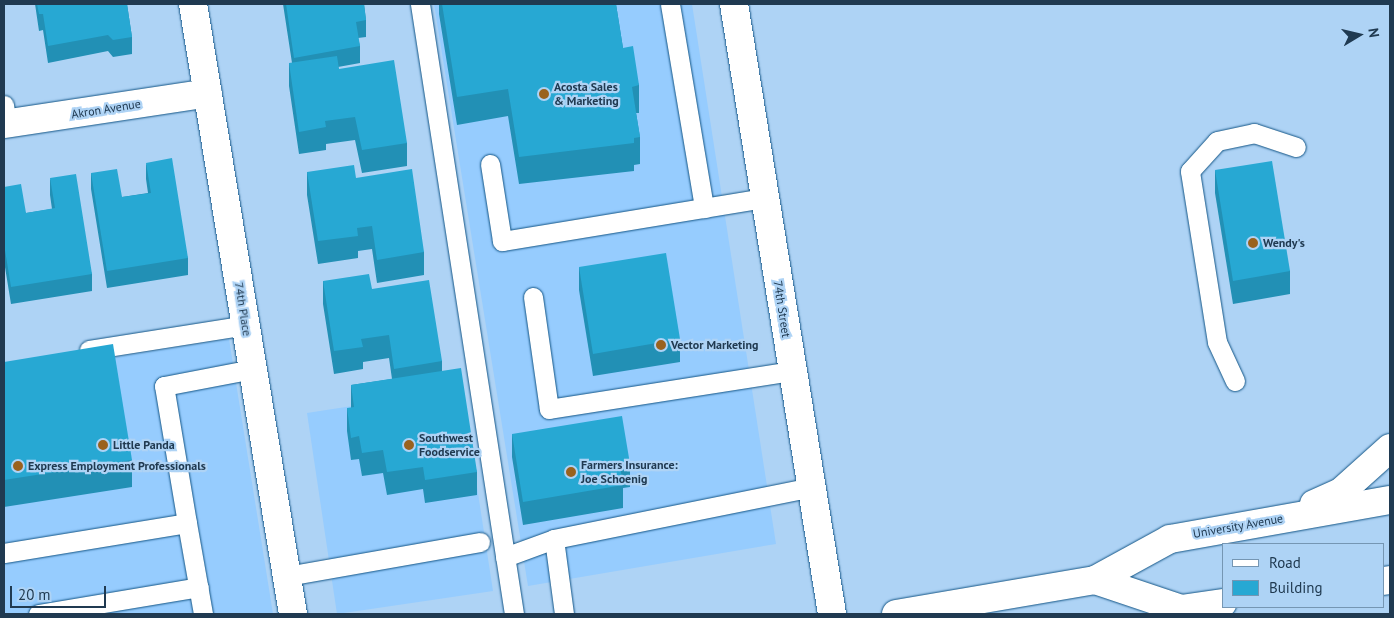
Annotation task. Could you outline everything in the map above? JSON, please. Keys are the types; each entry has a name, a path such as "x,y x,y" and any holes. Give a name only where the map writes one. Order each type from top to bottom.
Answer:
{"street":[{"name":"74th Place","path":"193,4 293,614"},
{"name":"74th Street","path":"734,4 791,371 832,614"},
{"name":"Akron Avenue","path":"5,118 208,93"},
{"path":"1286,518 1342,492 1390,448"},
{"name":"University Avenue","path":"896,614 1096,580 1170,539 1390,500"},
{"name":"University Avenue","path":"1096,580 1192,612 1222,603"}],"lane":[{"path":"420,4 514,614"},
{"path":"670,4 704,208"},
{"path":"1235,381 1217,342 1190,171 1217,141 1254,133 1296,147"},
{"path":"490,164 502,241 765,198"},
{"path":"533,297 549,409 791,371"},
{"path":"72,352 246,325"},
{"path":"203,614 164,386 253,369"},
{"path":"505,557 554,539 811,487"},
{"path":"4,553 187,523"},
{"path":"554,539 564,614"},
{"path":"287,576 480,542"},
{"path":"38,614 199,587"}],"shaded area":[{"path":"434,4 692,4 776,544 528,586"},
{"path":"229,339 273,614 4,614 4,375"},
{"path":"462,389 493,591 337,614 307,413"}],"building":[{"path":"37,4 127,4 132,37 113,40 108,35 48,46 43,14 39,14"},
{"path":"286,4 364,4 366,20 356,22 360,46 294,58"},
{"name":"Acosta Sales & Marketing","path":"442,4 616,4 623,48 633,46 639,85 632,87 640,137 634,138 634,143 519,157 508,89 457,97"},
{"path":"337,56 339,69 394,60 407,143 362,150 355,117 325,121 326,127 299,132 289,63"},
{"path":"172,158 188,258 107,271 91,173 117,169 122,197 151,193 146,163"},
{"name":"Wendy's","path":"1272,161 1290,271 1233,281 1215,170"},
{"path":"354,165 356,178 412,169 424,252 377,260 372,226 357,228 358,236 318,241 307,172"},
{"path":"76,174 92,274 11,287 4,244 4,187 21,184 26,213 55,208 50,178"},
{"path":"666,253 680,339 593,354 579,267"},
{"path":"369,274 372,289 429,280 442,361 394,369 389,335 361,339 363,347 334,351 323,281"},
{"path":"113,344 132,460 4,480 4,362"},
{"name":"Southwest Foodservice","path":"461,368 477,472 425,480 423,467 387,472 383,450 362,453 359,436 351,438 347,408 354,407 351,385"},
{"name":"Farmers Insurance: Joe Schoenig","path":"622,416 630,464 620,466 623,485 523,502 512,434"}],"place":[{"name":"Acosta Sales & Marketing","path":"544,94"},
{"name":"Wendy's","path":"1253,243"},
{"name":"Vector Marketing","path":"661,345"},
{"name":"Little Panda","path":"103,445"},
{"name":"Southwest Foodservice","path":"409,445"},
{"name":"Express Employment Professionals","path":"18,466"},
{"name":"Farmers Insurance: Joe Schoenig","path":"571,472"}]}
